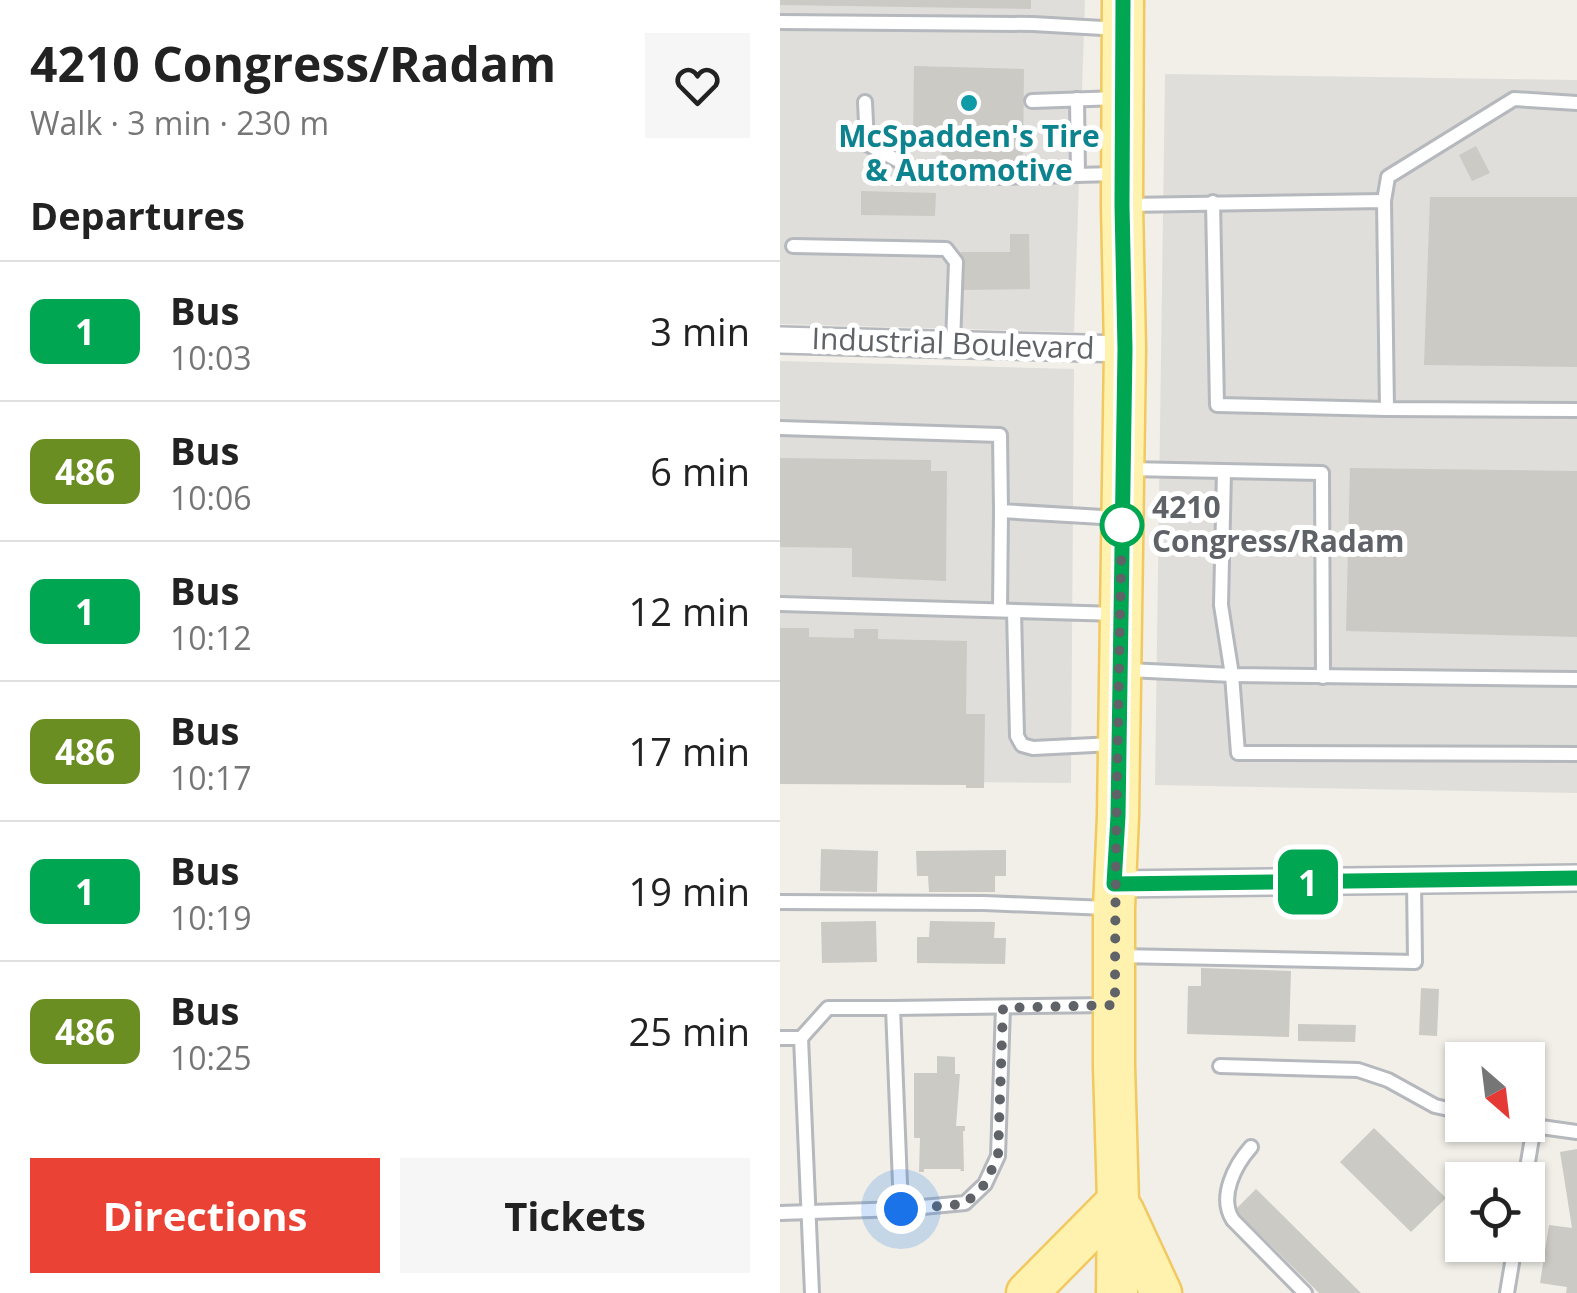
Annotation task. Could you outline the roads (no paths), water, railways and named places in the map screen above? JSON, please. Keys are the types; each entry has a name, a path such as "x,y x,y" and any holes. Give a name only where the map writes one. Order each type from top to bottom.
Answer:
{"main road":[{"path":"1117,1293 1114,896 1125,349 1123,14"},
{"path":"1027,1293 1118,1201"},
{"path":"1118,1201 1161,1293"}],"street":[{"name":"Industrial Boulevard","path":"780,340 1125,349"},
{"path":"1114,896 1414,880 1577,878"}],"lane":[{"path":"780,22 1033,24 1123,14"},
{"path":"1032,101 1122,98"},
{"path":"1077,99 1078,175"},
{"path":"1388,409 1384,201 1388,177 1514,99 1577,104"},
{"path":"866,102 867,144 919,172 995,178 1078,175 1122,189 1213,202 1384,201"},
{"path":"1213,202 1217,404 1577,410"},
{"path":"793,246 946,249 956,262 953,343"},
{"path":"780,428 1000,436 1001,511 1017,736 1022,745 1033,748 1119,744"},
{"path":"1123,468 1322,473 1322,676"},
{"path":"1224,471 1220,606 1232,675 1238,753 1577,754"},
{"path":"1001,511 1122,518"},
{"path":"780,604 1120,614"},
{"path":"1120,670 1577,680"},
{"path":"1115,956 1415,962 1414,880"},
{"path":"780,902 984,904 1114,896"},
{"path":"812,1293 801,1038 828,1008 1115,1005"},
{"path":"893,1008 901,1209"},
{"path":"780,1214 965,1204 985,1184 998,1156 1003,1008"},
{"path":"780,1038 801,1038"},
{"path":"1220,1066 1358,1070 1445,1108"},
{"path":"1545,1127 1577,1132"},
{"path":"1251,1147 1241,1159 1227,1193 1226,1210 1305,1293"},
{"path":"1507,1293 1512,1262"}],"place":[{"name":"McSpadden's Tire & Automotive","path":"969,103"},
{"name":"4210 Congress/Radam","path":"1122,525"}]}
